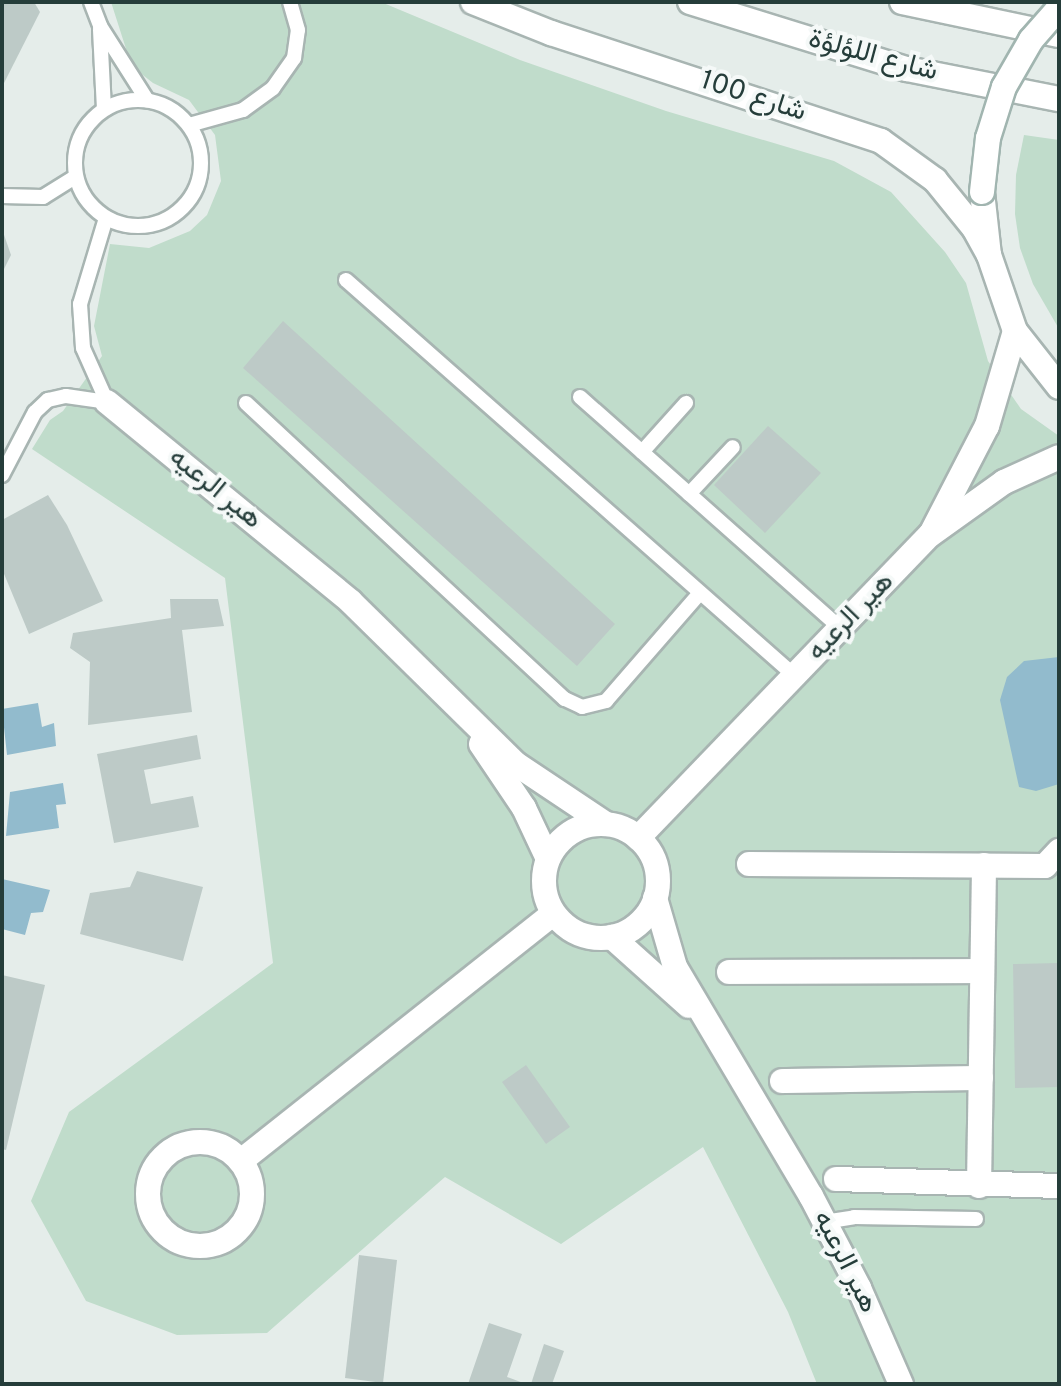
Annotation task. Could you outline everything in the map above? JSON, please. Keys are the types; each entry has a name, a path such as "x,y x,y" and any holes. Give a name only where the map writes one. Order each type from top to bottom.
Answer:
{"street":[{"name":"شارع 100","path":"473,2 551,33 881,141 935,180 974,228 989,255"},
{"name":"شارع اللؤلؤة","path":"690,2 907,69 1059,99"},
{"path":"902,2 1059,35"},
{"path":"1059,8 1031,40 1004,87 988,138 982,192 989,255 1015,331 1059,387"},
{"name":"هير الرعيه","path":"930,535 987,426 1015,331"},
{"name":"هير الرعيه","path":"107,402 351,602 516,764 606,824"},
{"name":"هير الرعيه","path":"638,838 930,535 1004,482 1059,457"},
{"name":"هير الرعيه","path":"461,711 524,808 548,859"},
{"path":"606,824 638,838 656,865 655,898 639,924 612,937 595,939 565,926 553,914 543,887 548,859 565,836 591,825 606,824"},
{"path":"749,864 1045,866 1058,853"},
{"path":"979,1186 984,865"},
{"name":"هير الرعيه","path":"655,898 675,967 824,1222 859,1288 901,1384"},
{"path":"241,1161 553,914"},
{"name":"هير الرعيه","path":"612,937 705,1021"},
{"path":"729,972 982,971"},
{"path":"782,1081 981,1078"},
{"path":"197,1141 226,1148 241,1161 251,1178 253,1198 248,1217 236,1233 219,1243 199,1246 179,1242 163,1231 152,1214 148,1195 151,1175 162,1158 178,1146 197,1141"},
{"path":"836,1179 1058,1187"}],"lane":[{"path":"91,2 100,26 147,100"},
{"path":"189,125 243,110 273,88 294,58 298,30 290,2"},
{"path":"100,26 104,109"},
{"path":"132,99 147,100 170,108 189,125 196,137 201,165 199,180 186,205 162,222 148,226 134,226 106,218 92,207 75,177 74,157 79,138 89,122 104,109 132,99"},
{"path":"2,196 43,197 75,177"},
{"name":"هير الرعيه","path":"106,218 80,304 83,348 107,402"},
{"path":"346,280 795,676"},
{"path":"2,475 35,412 48,400 66,396 107,402"},
{"path":"580,397 840,628"},
{"path":"246,403 565,699 582,707 606,701 700,593"},
{"path":"642,452 686,403"},
{"path":"689,494 733,447"},
{"path":"824,1222 854,1217 976,1219"}],"green space":[{"path":"111,2 381,2 520,60 666,111 834,161 891,192 945,252 966,283 988,361 1021,409 1059,436 1059,1384 817,1384 788,1312 703,1147 561,1244 445,1177 267,1333 177,1335 86,1301 31,1201 69,1112 273,963 225,578 32,449 50,420 63,411 102,356 94,326 110,244 149,248 190,231 207,215 221,181 215,135 189,100 153,83 139,72 128,55"},
{"path":"1024,135 1059,140 1059,329 1033,284 1020,248 1015,214 1016,175"}],"water":[{"path":"1059,657 1059,784 1036,791 1019,787 1000,700 1007,677 1024,661"},
{"path":"38,703 42,727 54,723 56,746 7,755 2,709"},
{"path":"63,783 66,804 56,805 59,828 6,836 10,792"},
{"path":"2,879 50,890 43,912 31,913 25,935 2,929"}],"building":[{"path":"2,2 34,2 40,12 2,87"},
{"path":"2,229 11,255 2,273"},
{"path":"283,321 615,624 577,666 243,368"},
{"path":"768,426 821,473 765,533 714,485"},
{"path":"48,495 67,525 103,601 29,634 2,569 2,520"},
{"path":"170,599 218,599 224,626 182,630 192,712 88,725 90,662 70,648 73,633 171,618"},
{"path":"197,735 201,759 144,770 151,804 193,796 199,827 114,843 97,754"},
{"path":"137,871 203,887 183,961 80,934 90,893 130,887"},
{"path":"1059,963 1059,1087 1015,1088 1013,964"},
{"path":"2,975 45,985 6,1150 2,1149"},
{"path":"526,1065 570,1127 546,1144 502,1082"},
{"path":"359,1255 397,1260 383,1383 345,1378"},
{"path":"489,1323 522,1334 507,1377 526,1384 468,1384"},
{"path":"544,1344 564,1351 552,1384 531,1384"}]}
